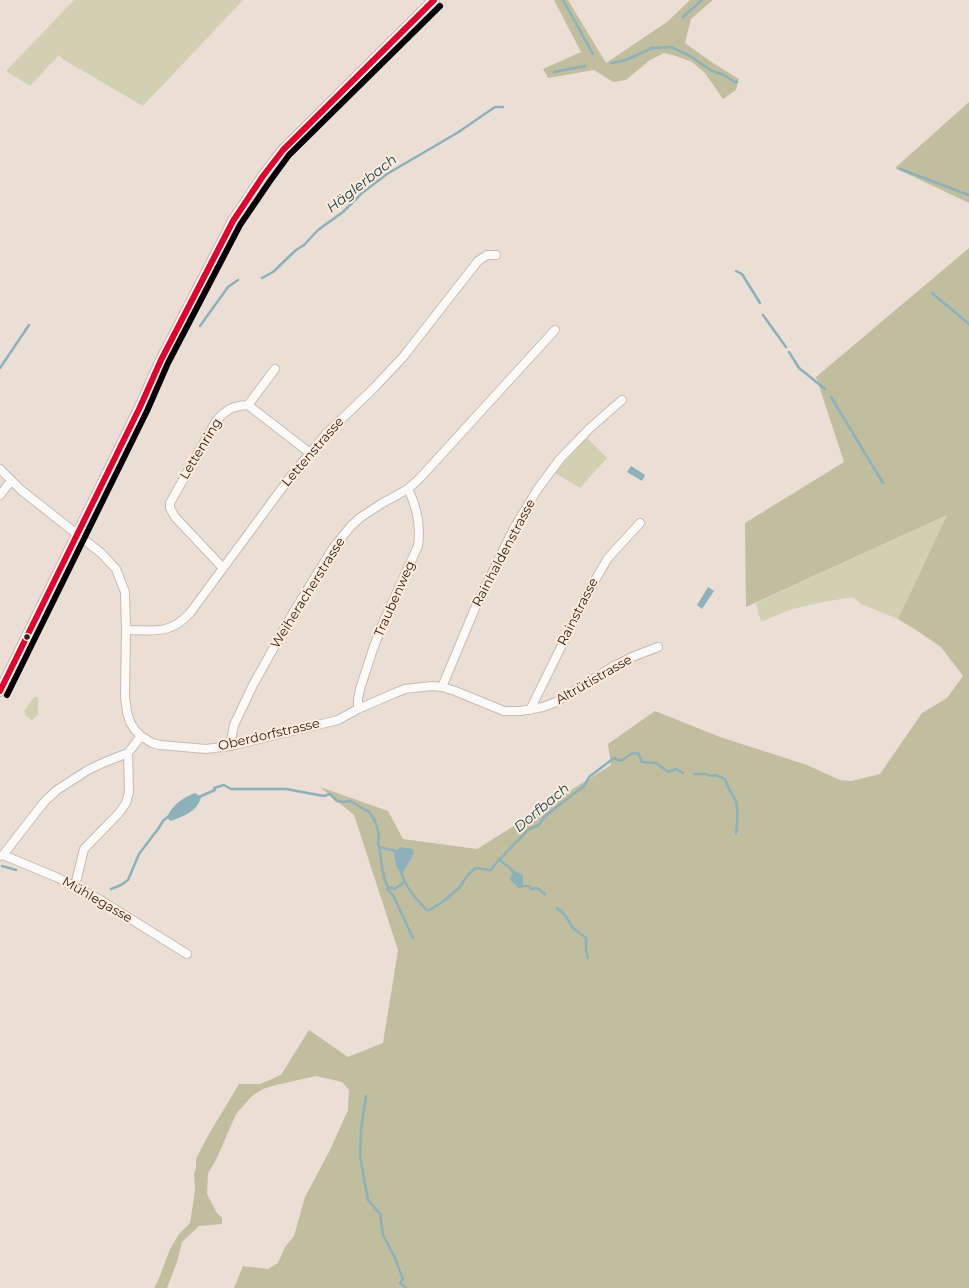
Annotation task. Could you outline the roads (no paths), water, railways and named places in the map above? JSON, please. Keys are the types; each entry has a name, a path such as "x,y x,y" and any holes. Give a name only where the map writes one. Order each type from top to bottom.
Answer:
{"street":[{"path":"0,692 76,534 140,407 161,360 233,221 252,191 282,150 434,0"},
{"name":"Lettenstrasse","path":"126,630 163,630 173,628 180,624 190,613 288,480 326,434 404,357 478,261 487,256 496,254"},
{"name":"Weiheracherstrasse","path":"230,746 234,725 253,685 292,613 333,548 361,517 408,489 430,468 555,330"},
{"path":"275,369 248,405 310,453"},
{"name":"Rainhaldenstrasse","path":"442,687 476,606 514,528 537,490 560,459 590,428 622,400"},
{"name":"Lettenring","path":"223,568 175,517 170,508 170,503 216,421 223,413 232,407 248,405"},
{"path":"0,469 11,481 101,553 116,569 124,592 126,630 126,712 135,730 142,736 128,753 88,770 57,790 45,801 1,856"},
{"path":"0,495 11,481"},
{"name":"Traubenweg","path":"358,709 360,689 373,649 383,623 418,546 419,520 413,499 408,489"},
{"name":"Rainstrasse","path":"530,710 597,575 608,558 640,522"},
{"name":"Altrütistrasse","path":"530,710 556,702 614,666 658,647"},
{"name":"Oberdorfstrasse","path":"142,736 152,743 160,745 206,749 230,746 338,720 358,709 405,689 432,686 442,687 504,711 530,710"},
{"path":"75,886 84,849 119,813 128,798 128,753"},
{"name":"Mühlegasse","path":"1,856 75,886 187,954"}],"water":[{"path":"631,466 645,475 642,481 627,472"},
{"path":"708,587 714,591 702,609 697,605"},
{"path":"195,793 201,797 197,806 180,818 170,821 167,817 172,808 182,799"},
{"path":"401,847 413,849 414,853 401,873 396,866 394,852"},
{"path":"515,871 523,875 523,886 520,889 510,880 512,873"}],"waterway":[{"path":"563,0 593,54"},
{"path":"683,17 702,0"},
{"path":"611,63 626,60 652,48 671,47 690,56 712,71 722,74 737,82"},
{"path":"554,72 585,66"},
{"name":"Häglerbach","path":"262,278 273,272 296,250 304,245 318,230 343,212 362,193 387,174 457,133 495,107 503,107"},
{"path":"900,169 969,195"},
{"name":"Häglerbach","path":"736,271 742,274 760,303"},
{"name":"Häglerbach","path":"200,326 228,287 238,280"},
{"path":"932,293 969,324"},
{"name":"Häglerbach","path":"763,315 786,347"},
{"name":"Häglerbach","path":"0,368 29,325"},
{"name":"Häglerbach","path":"789,352 799,368 825,389"},
{"path":"831,397 883,483"},
{"name":"Dorfbach","path":"401,871 411,892 427,910 430,910 460,887 467,876 475,868 491,870 529,829 539,825 544,817 584,786 589,777 614,758 621,761 631,754 638,753 642,762 656,763 668,772 676,769 683,773"},
{"name":"Dorfbach","path":"695,774 706,774 710,776 715,775 725,779 737,806 738,818 736,834"},
{"name":"Dorfbach","path":"199,797 215,790 214,788 224,785 231,789 286,789 324,796 330,794 337,801 350,801 369,812 375,821 379,834 379,847 396,852"},
{"name":"Dorfbach","path":"111,889 128,880 139,854 163,821 169,816"},
{"name":"Dorfbach","path":"379,847 383,872 388,887 395,889 404,882"},
{"path":"500,860 513,872"},
{"name":"Dorfbach","path":"2,866 16,870"},
{"path":"523,886 528,886 532,889 537,888 545,894"},
{"path":"388,887 387,889 393,895 413,938"},
{"path":"557,908 564,914 573,928 586,938 588,958"},
{"path":"366,1096 361,1129 360,1156 368,1200 380,1214 383,1235 395,1258 403,1279 400,1283 406,1288"}]}
